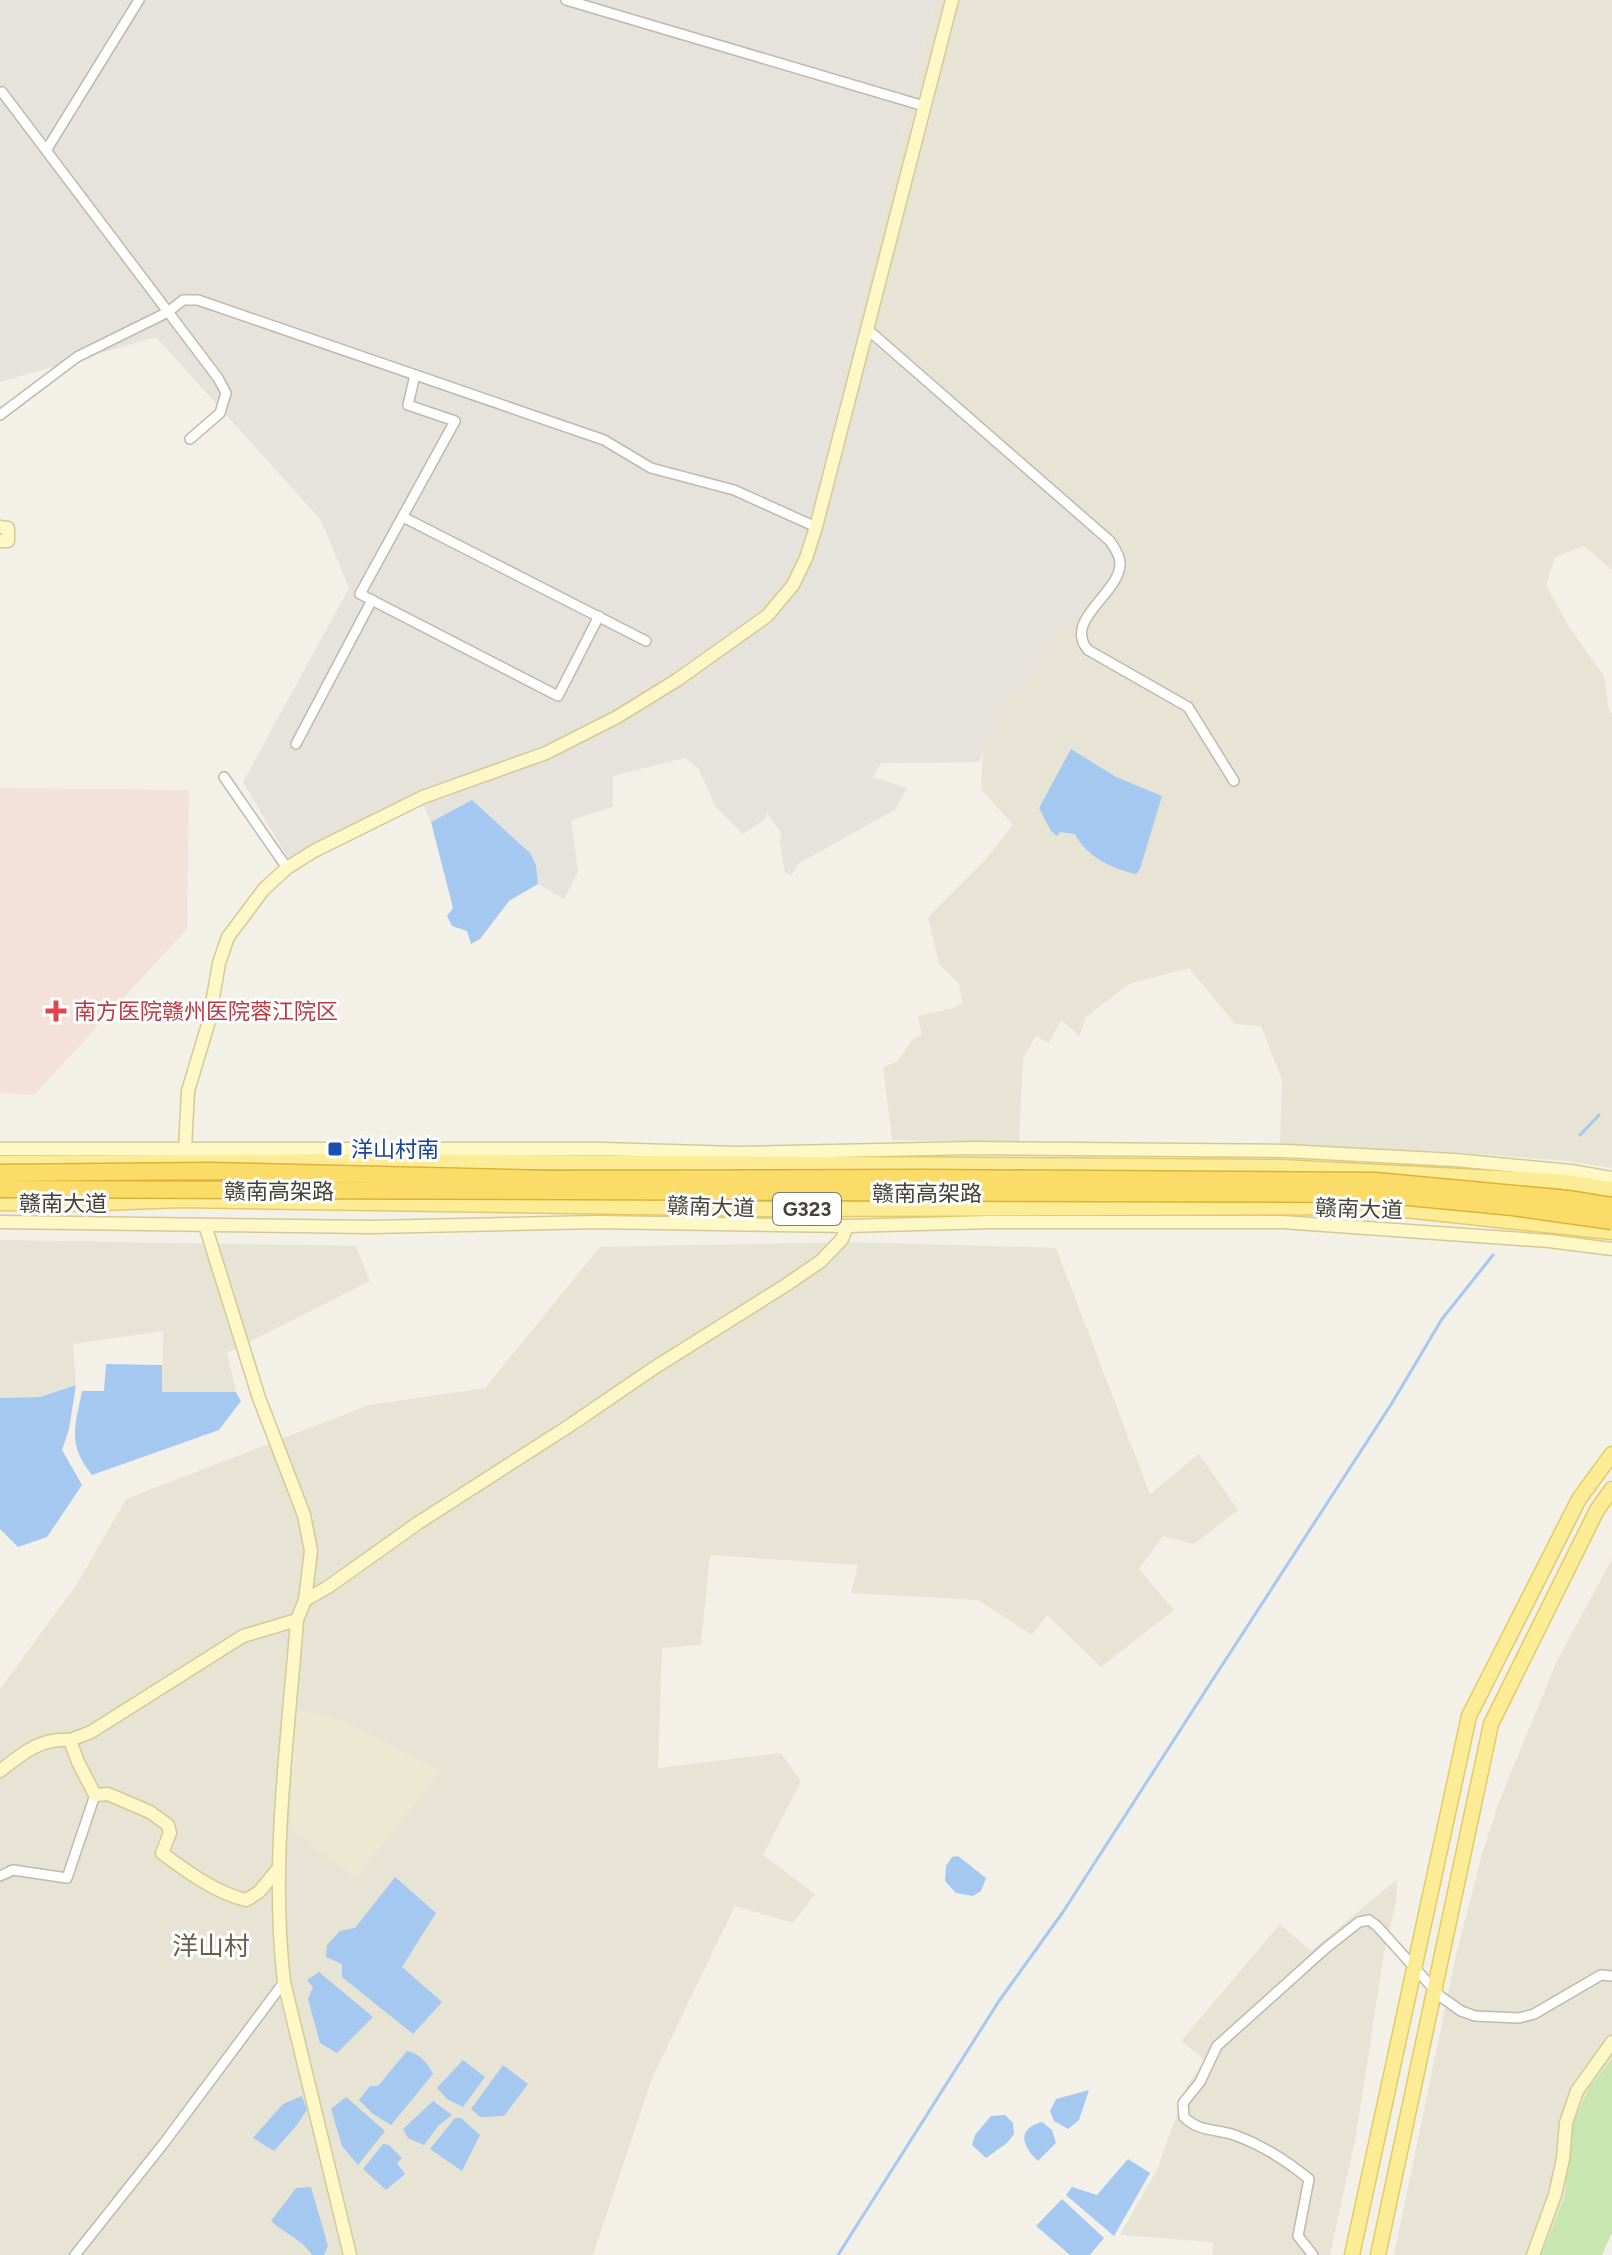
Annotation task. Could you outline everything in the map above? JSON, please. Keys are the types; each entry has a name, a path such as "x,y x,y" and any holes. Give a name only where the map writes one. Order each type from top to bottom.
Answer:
{"highway":[{"name":"赣南高架路","path":"0,1173 209,1171 551,1179 1375,1181 1612,1206"},
{"name":"赣南高架路","path":"0,1189 1377,1194 1513,1207 1612,1221"}],"main road":[{"name":"赣南大道","path":"0,1163 70,1164 182,1156 642,1164 1280,1167 1558,1181 1612,1189"},
{"path":"181,1200 182,1156"},
{"path":"70,1164 71,1204"},
{"path":"642,1164 643,1205"},
{"path":"763,1164 765,1209"},
{"name":"赣南大道","path":"0,1203 181,1200 765,1209 1377,1207 1612,1232"},
{"path":"1352,2255 1469,1716 1579,1499 1612,1454"},
{"path":"1378,2255 1491,1724 1597,1510 1612,1489"}],"street":[{"path":"47,149 139,0"},
{"path":"566,0 924,106"},
{"path":"182,1156 188,1091 209,1021 219,963 228,937 264,889 287,868 314,851 423,797 546,753 617,717 677,680 767,616 793,585 816,527 952,0"},
{"path":"0,93 47,149 226,393 220,413 190,439"},
{"path":"0,415 77,357 168,312 183,300 198,300 604,440 651,468 734,490 816,527"},
{"path":"866,328 1110,541 1120,560 1119,575 1088,614 1081,632 1082,644 1188,707 1234,781"},
{"path":"415,375 408,405 455,421 360,594 558,696 599,616"},
{"path":"403,517 646,641"},
{"path":"0,527 8,528 8,541 0,541"},
{"path":"296,744 372,600"},
{"path":"224,777 287,868"},
{"path":"0,1149 182,1156 603,1149 737,1153 975,1148 1286,1151 1455,1160 1612,1178"},
{"path":"0,1222 372,1227 596,1222 847,1226 990,1222 1282,1222 1549,1241 1612,1249"},
{"path":"205,1225 259,1398 304,1515 311,1551 305,1600 297,1620 277,1870 279,1940 284,1982 350,2255"},
{"path":"305,1600 821,1261 842,1239 847,1226"},
{"path":"0,1771 30,1747 53,1739 70,1740 91,1732 243,1636 297,1620"},
{"path":"0,1876 13,1870 67,1878 95,1795 70,1740"},
{"path":"95,1795 108,1794 150,1812 168,1825 170,1833 162,1853 185,1870 235,1897 246,1900 253,1897 277,1870"},
{"path":"1313,2255 1298,2236 1309,2179 1258,2145 1217,2129 1194,2127 1184,2117 1183,2103 1200,2082 1217,2046 1359,1922 1369,1920 1434,1990 1461,2011 1475,2016 1519,2018 1534,2014 1601,1975 1612,1976"},
{"path":"75,2255 164,2143 284,1982"},
{"path":"1533,2255 1555,2195 1563,2159 1566,2123 1577,2091 1612,2042"}],"shaded area":[{"path":"0,0 935,0 856,325 1107,544 1117,567 1107,583 1062,630 999,714 980,762 881,763 873,777 907,788 896,809 798,864 792,875 785,873 781,833 767,813 765,819 743,834 716,807 698,768 685,758 613,776 613,807 571,820 578,872 564,899 538,884 536,865 522,845 472,801 431,822 423,805 294,868 243,782 349,588 321,520 156,337 0,382"},
{"path":"935,0 1612,0 1612,570 1584,546 1555,557 1546,585 1569,627 1604,676 1609,711 1612,713 1612,1168 1558,1160 1450,1152 1280,1146 1282,1080 1261,1026 1235,1024 1189,968 1129,984 1086,1017 1080,1036 1061,1020 1049,1043 1036,1036 1023,1059 1019,1142 892,1140 883,1067 897,1062 912,1040 922,1034 918,1016 951,1009 962,1003 959,984 939,964 928,917 984,861 1013,825 981,789 983,750 999,714 1062,629 1107,583 1117,567 1107,544 856,325"},
{"name":"南方医院赣州医院蓉江院区","path":"0,788 189,790 187,929 34,1095 0,1093"},
{"path":"0,1240 356,1246 370,1281 227,1353 236,1392 162,1392 163,1331 73,1344 76,1385 40,1397 0,1398"},
{"path":"851,1242 1056,1248 1150,1494 1199,1454 1238,1510 1194,1544 1163,1536 1139,1569 1174,1610 1101,1667 1047,1615 1032,1635 978,1600 851,1593 858,1565 710,1555 701,1645 662,1648 658,1768 781,1753 801,1781 763,1855 815,1894 793,1923 735,1906 653,2076 593,2255 0,2255 0,1689 77,1584 126,1499 369,1405 485,1388 600,1247"},
{"path":"1612,1559 1612,2059 1589,2088 1571,2128 1565,2196 1541,2255 1394,2255 1456,1955 1483,1851 1500,1799 1557,1661"},
{"path":"293,1708 344,1721 441,1771 355,1878 291,1828"},
{"path":"1397,1879 1396,1902 1384,1953 1356,2136 1330,2255 1213,2255 1213,2242 1120,2235 1158,2168 1186,2088 1205,2060 1181,2041 1280,1924 1311,1951"}],"green space":[{"path":"1612,2059 1612,2233 1602,2255 1541,2255 1565,2196 1571,2128 1589,2088"}],"water":[{"path":"1071,749 1116,777 1162,796 1136,874 1101,860 1086,849 1075,834 1060,832 1057,836 1039,808"},
{"path":"472,800 530,853 536,865 538,884 509,901 480,939 471,944 467,931 452,926 447,916 453,908 431,822"},
{"path":"106,1364 162,1365 162,1392 236,1392 241,1401 219,1430 92,1475 79,1454 75,1425 82,1391 104,1391"},
{"path":"76,1385 69,1429 62,1450 82,1485 47,1537 18,1547 0,1529 0,1398 40,1397"},
{"path":"958,1856 986,1878 981,1891 973,1896 956,1893 945,1881 946,1866 952,1857"},
{"path":"395,1877 436,1913 402,1967 442,2002 413,2034 342,1977 342,1964 326,1957 327,1945 340,1931 355,1928"},
{"path":"319,1972 373,2017 337,2053 320,2043 308,1999 313,1987 307,1980"},
{"path":"407,2051 423,2059 433,2074 391,2125 373,2114 359,2100 370,2086 378,2086"},
{"path":"463,2060 485,2077 463,2107 447,2099 437,2088"},
{"path":"503,2065 528,2084 504,2116 480,2117 471,2109"},
{"path":"1089,2090 1079,2120 1068,2129 1054,2121 1050,2111 1056,2099"},
{"path":"302,2096 307,2110 274,2151 253,2138 283,2104"},
{"path":"346,2097 385,2131 358,2165 342,2146 331,2109"},
{"path":"433,2101 452,2115 439,2125 424,2145 408,2138 403,2129"},
{"path":"1005,2115 1013,2123 1014,2134 986,2158 972,2145 975,2135 991,2116"},
{"path":"455,2118 461,2118 480,2135 462,2171 430,2149"},
{"path":"1042,2122 1052,2130 1056,2143 1038,2161 1028,2150 1024,2138 1028,2129"},
{"path":"383,2144 389,2145 402,2158 397,2163 405,2174 386,2190 363,2169"},
{"path":"1128,2159 1150,2173 1114,2236 1066,2195 1072,2187 1097,2195"},
{"path":"311,2187 328,2246 324,2255 312,2255 271,2221 296,2188"},
{"path":"1062,2199 1104,2238 1090,2255 1070,2255 1036,2226"}],"waterway":[{"path":"1580,1135 1599,1115"},
{"path":"838,2255 999,2001 1063,1912 1392,1403 1442,1319 1493,1255"}],"place":[{"name":"南方医院赣州医院蓉江院区","path":"56,1011"},
{"name":"洋山村南","path":"335,1149"}],"district":[{"name":"洋山村","path":"211,1946"}]}
